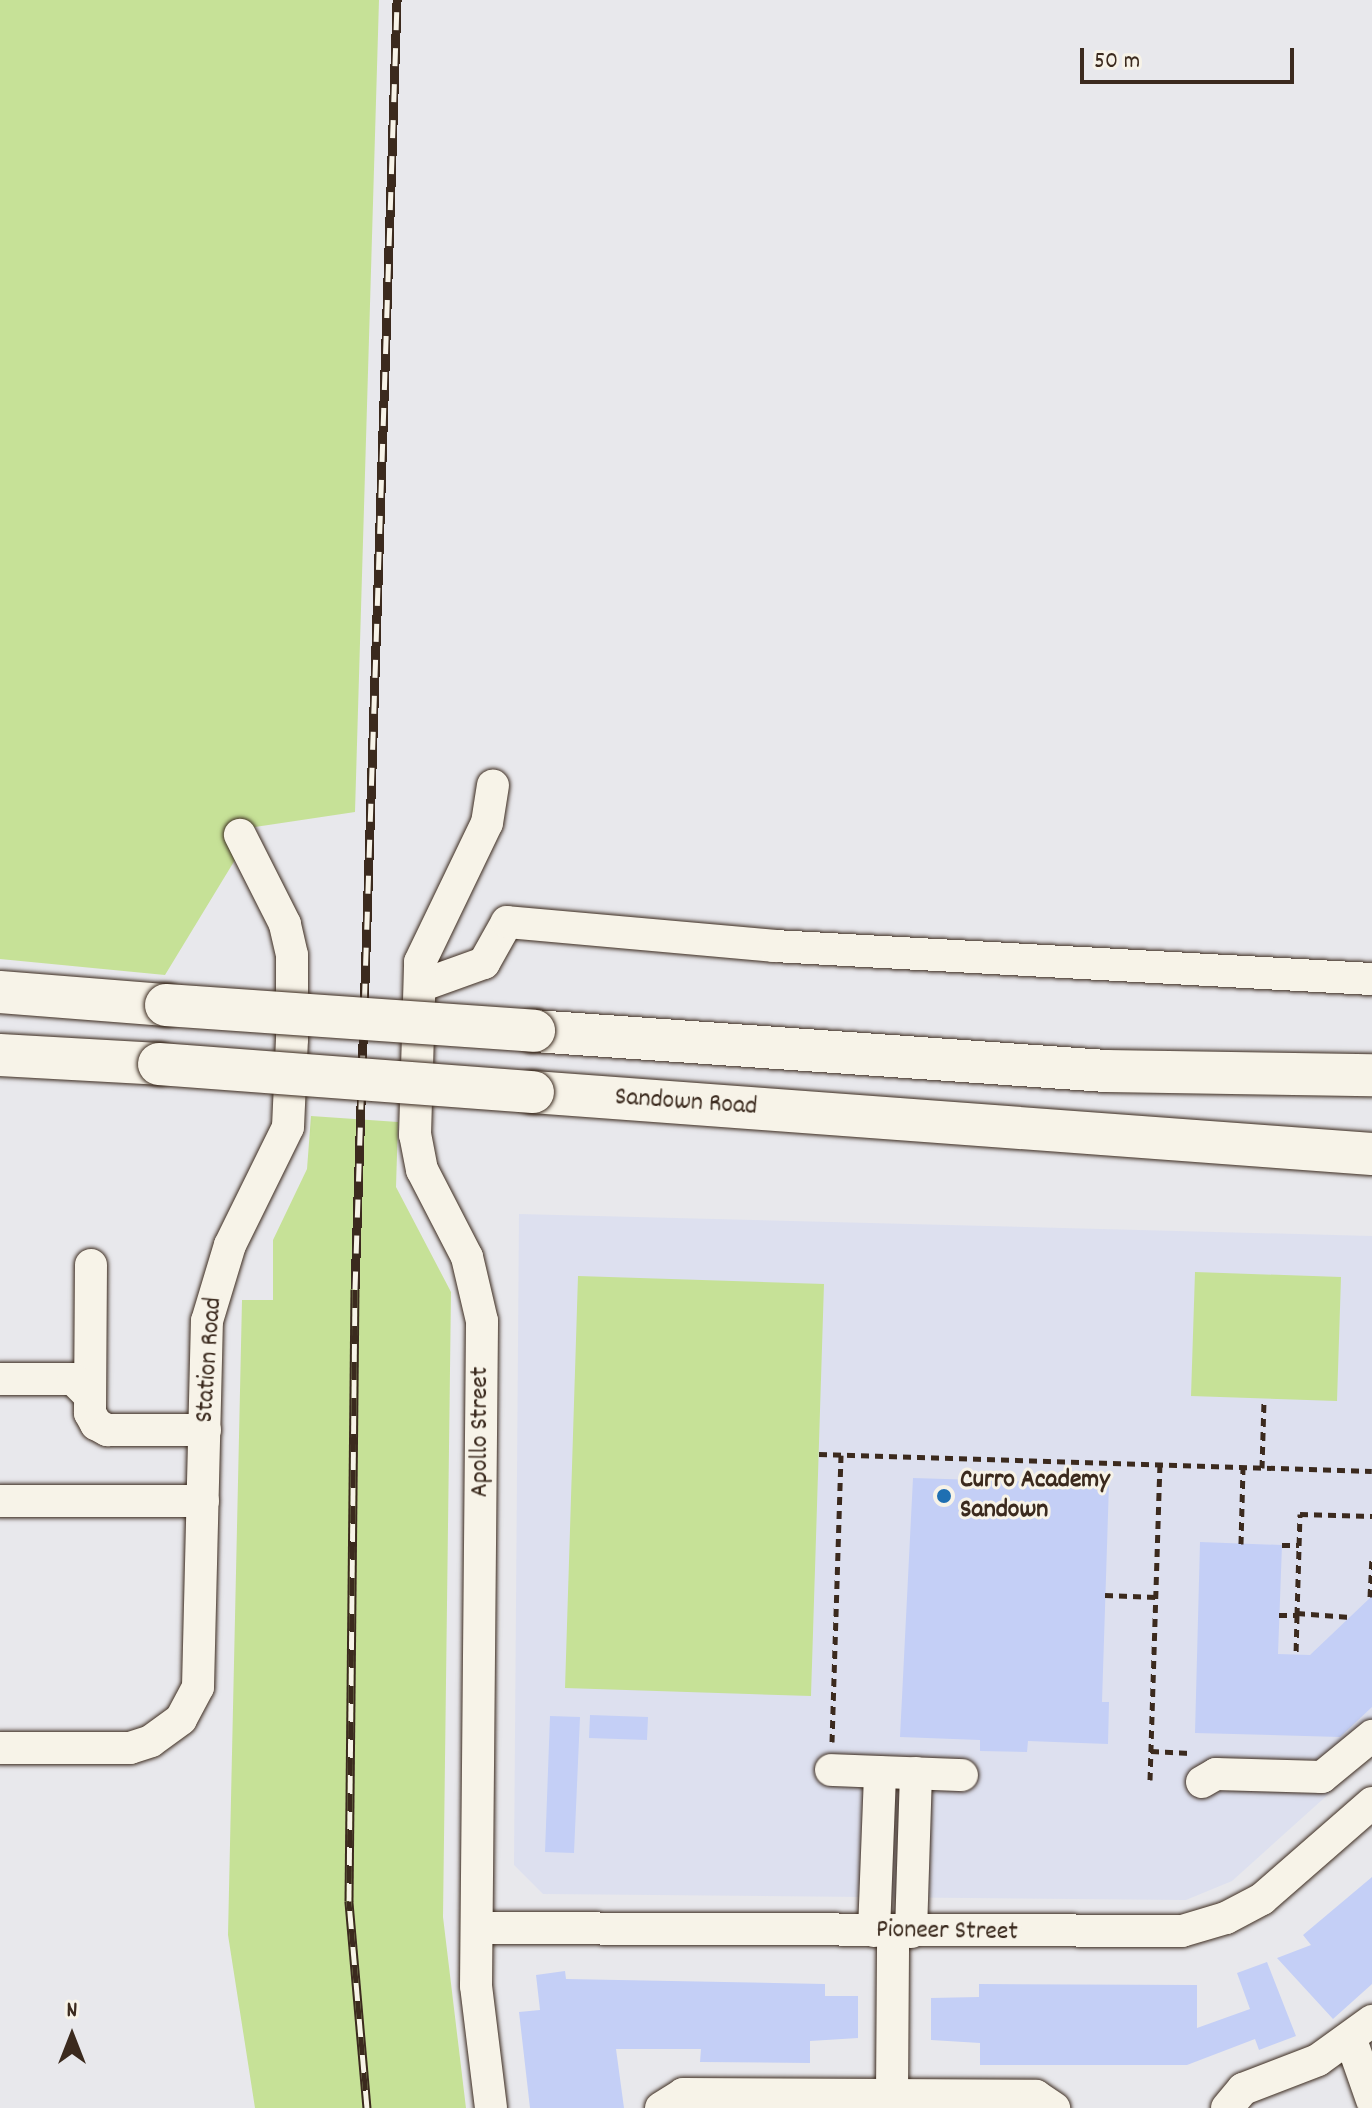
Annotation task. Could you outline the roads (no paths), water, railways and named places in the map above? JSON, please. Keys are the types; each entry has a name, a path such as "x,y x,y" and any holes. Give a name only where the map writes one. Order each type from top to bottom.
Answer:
{"main road":[{"path":"0,992 1106,1071 1372,1075"},
{"name":"Sandown Road","path":"0,1055 159,1064 1372,1154"}],"street":[{"name":"Apollo Street","path":"491,2108 476,1986 482,1321 467,1257 422,1170 415,1135 420,962 433,925 476,848 493,785"},
{"name":"Station Road","path":"0,1748 130,1748 166,1733 181,1719 198,1687 205,1430 213,1289 288,1127 292,955 285,924 240,835"},
{"path":"420,986 484,963 507,922 774,946 1372,979"},
{"path":"91,1265 92,1419 107,1430 205,1430"},
{"path":"0,1379 73,1379 90,1396"},
{"path":"0,1501 203,1501"},
{"path":"1202,1782 1216,1774 1322,1777 1372,1736"},
{"path":"831,1770 962,1775"},
{"path":"880,1772 893,1932 892,2095"},
{"path":"893,1932 916,1773"},
{"name":"Pioneer Street","path":"478,1928 1159,1934 1204,1926 1245,1910 1279,1887 1372,1803"},
{"path":"1227,2108 1243,2089 1318,2060 1361,2030 1372,2100"},
{"path":"662,2106 683,2094 892,2095 1036,2096 1054,2108"}],"railway":[{"path":"367,2108 349,1901 355,1289 397,0"}],"place":[{"name":"Curro Academy Sandown","path":"944,1496"}]}
